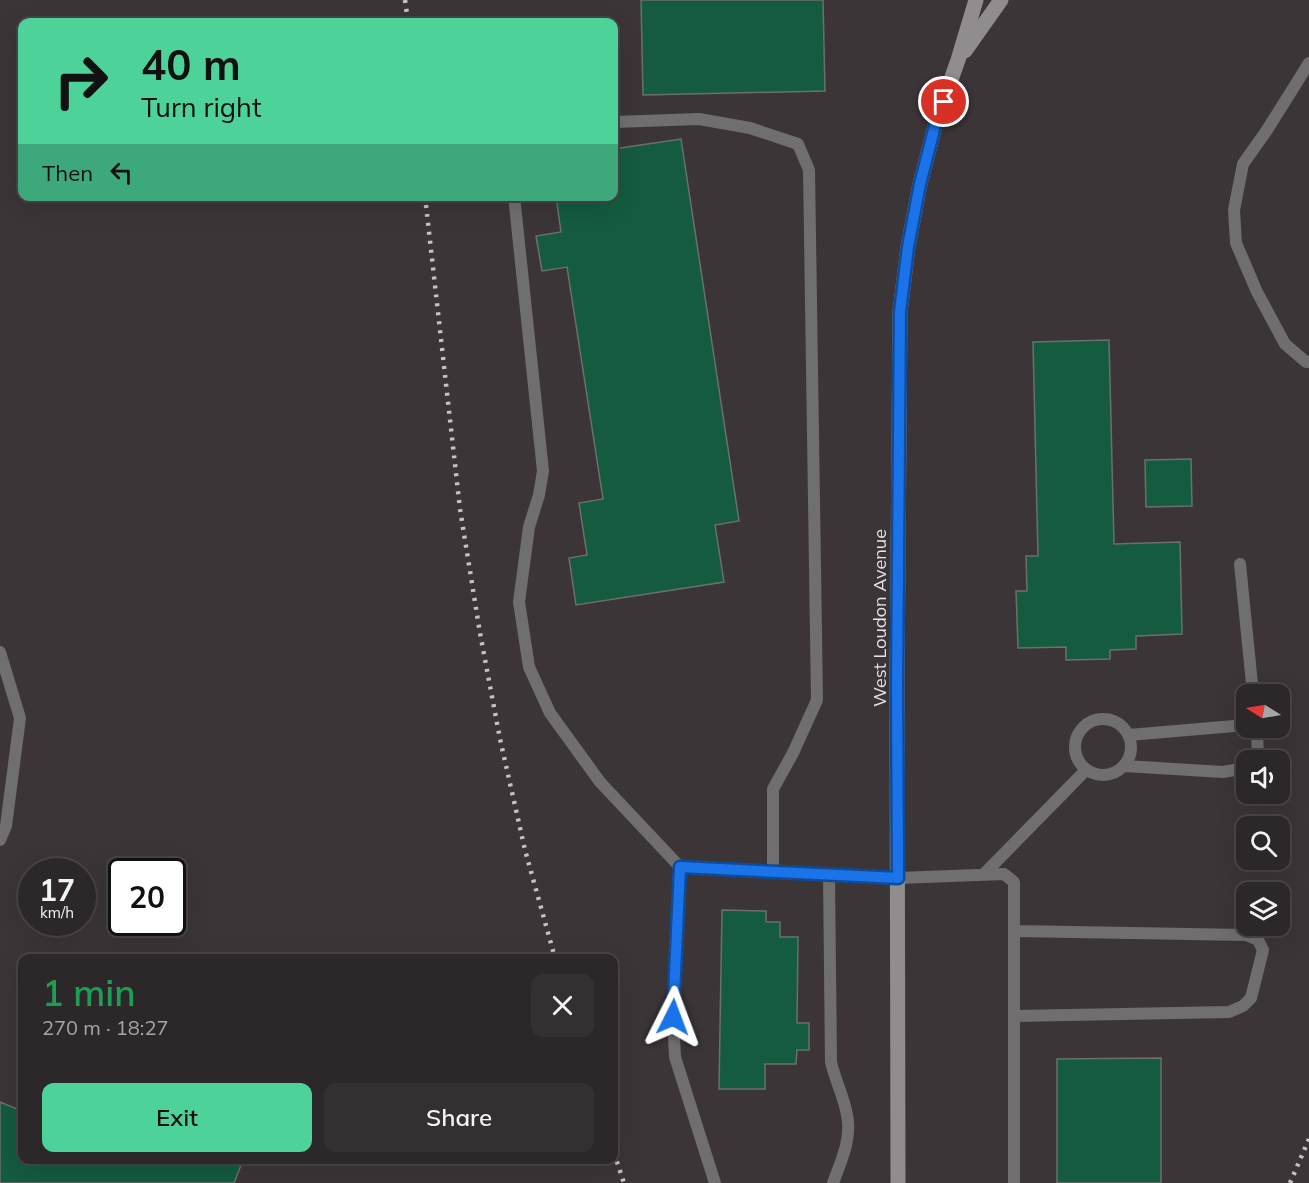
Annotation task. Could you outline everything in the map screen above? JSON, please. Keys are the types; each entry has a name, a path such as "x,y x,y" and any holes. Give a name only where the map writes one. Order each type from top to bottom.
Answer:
{"main road":[{"name":"West Loudon Avenue","path":"898,1183 897,685 900,312 908,247 920,184 936,122 976,0"},
{"name":"West Loudon Avenue","path":"958,60 1000,0"}],"lane":[{"path":"1309,63 1243,164 1234,210 1236,243 1257,292 1284,344 1309,362"},
{"path":"618,122 699,119 750,128 798,144 809,170 817,700 793,753 773,789 773,873"},
{"path":"515,201 543,471 539,495 529,527 519,602 529,668 550,713 600,782 680,867 898,878 1004,874 1014,882 1014,1183"},
{"path":"1240,564 1252,684"},
{"path":"0,652 20,718 6,826 0,840"},
{"path":"1099,720 1108,720 1124,728 1132,744 1131,754 1125,766 1113,774 1104,776 1086,770 1076,754 1075,745 1083,728 1099,720"},
{"path":"1129,735 1236,726"},
{"path":"1125,766 1223,772 1236,770"},
{"path":"983,875 1086,770"},
{"path":"680,867 673,1017 675,1058 715,1183"},
{"path":"829,876 831,1062 847,1115 849,1132 833,1183"},
{"path":"1014,1016 1229,1012 1243,1006 1251,998 1263,950 1258,940 1246,935 1015,931"}],"building":[{"path":"641,0 823,0 825,91 643,95"},
{"path":"681,139 739,521 715,525 724,582 576,605 569,558 587,555 579,503 603,499 567,267 542,271 536,236 561,232 557,201 618,201 618,148"},
{"path":"1109,340 1114,544 1180,542 1182,634 1136,636 1136,649 1110,650 1110,659 1066,660 1066,647 1018,648 1016,591 1027,591 1026,556 1038,556 1033,342"},
{"path":"1191,459 1192,506 1146,507 1145,460"},
{"path":"722,910 766,911 766,922 780,922 780,937 798,937 797,1023 809,1023 809,1050 797,1050 796,1064 765,1064 765,1089 719,1089"},
{"path":"1161,1058 1161,1183 1057,1183 1057,1059"},
{"path":"0,1102 18,1109 18,1164 241,1164 234,1183 0,1183"}],"railway":[{"path":"405,0 407,18"},
{"path":"426,201 460,509 480,633 500,739 525,850 554,954"},
{"path":"1290,1183 1309,1139"},
{"path":"618,1164 624,1183"}],"route":[{"path":"673,1017 680,867 898,878 900,312 908,247 920,184 936,122 944,102"}]}
